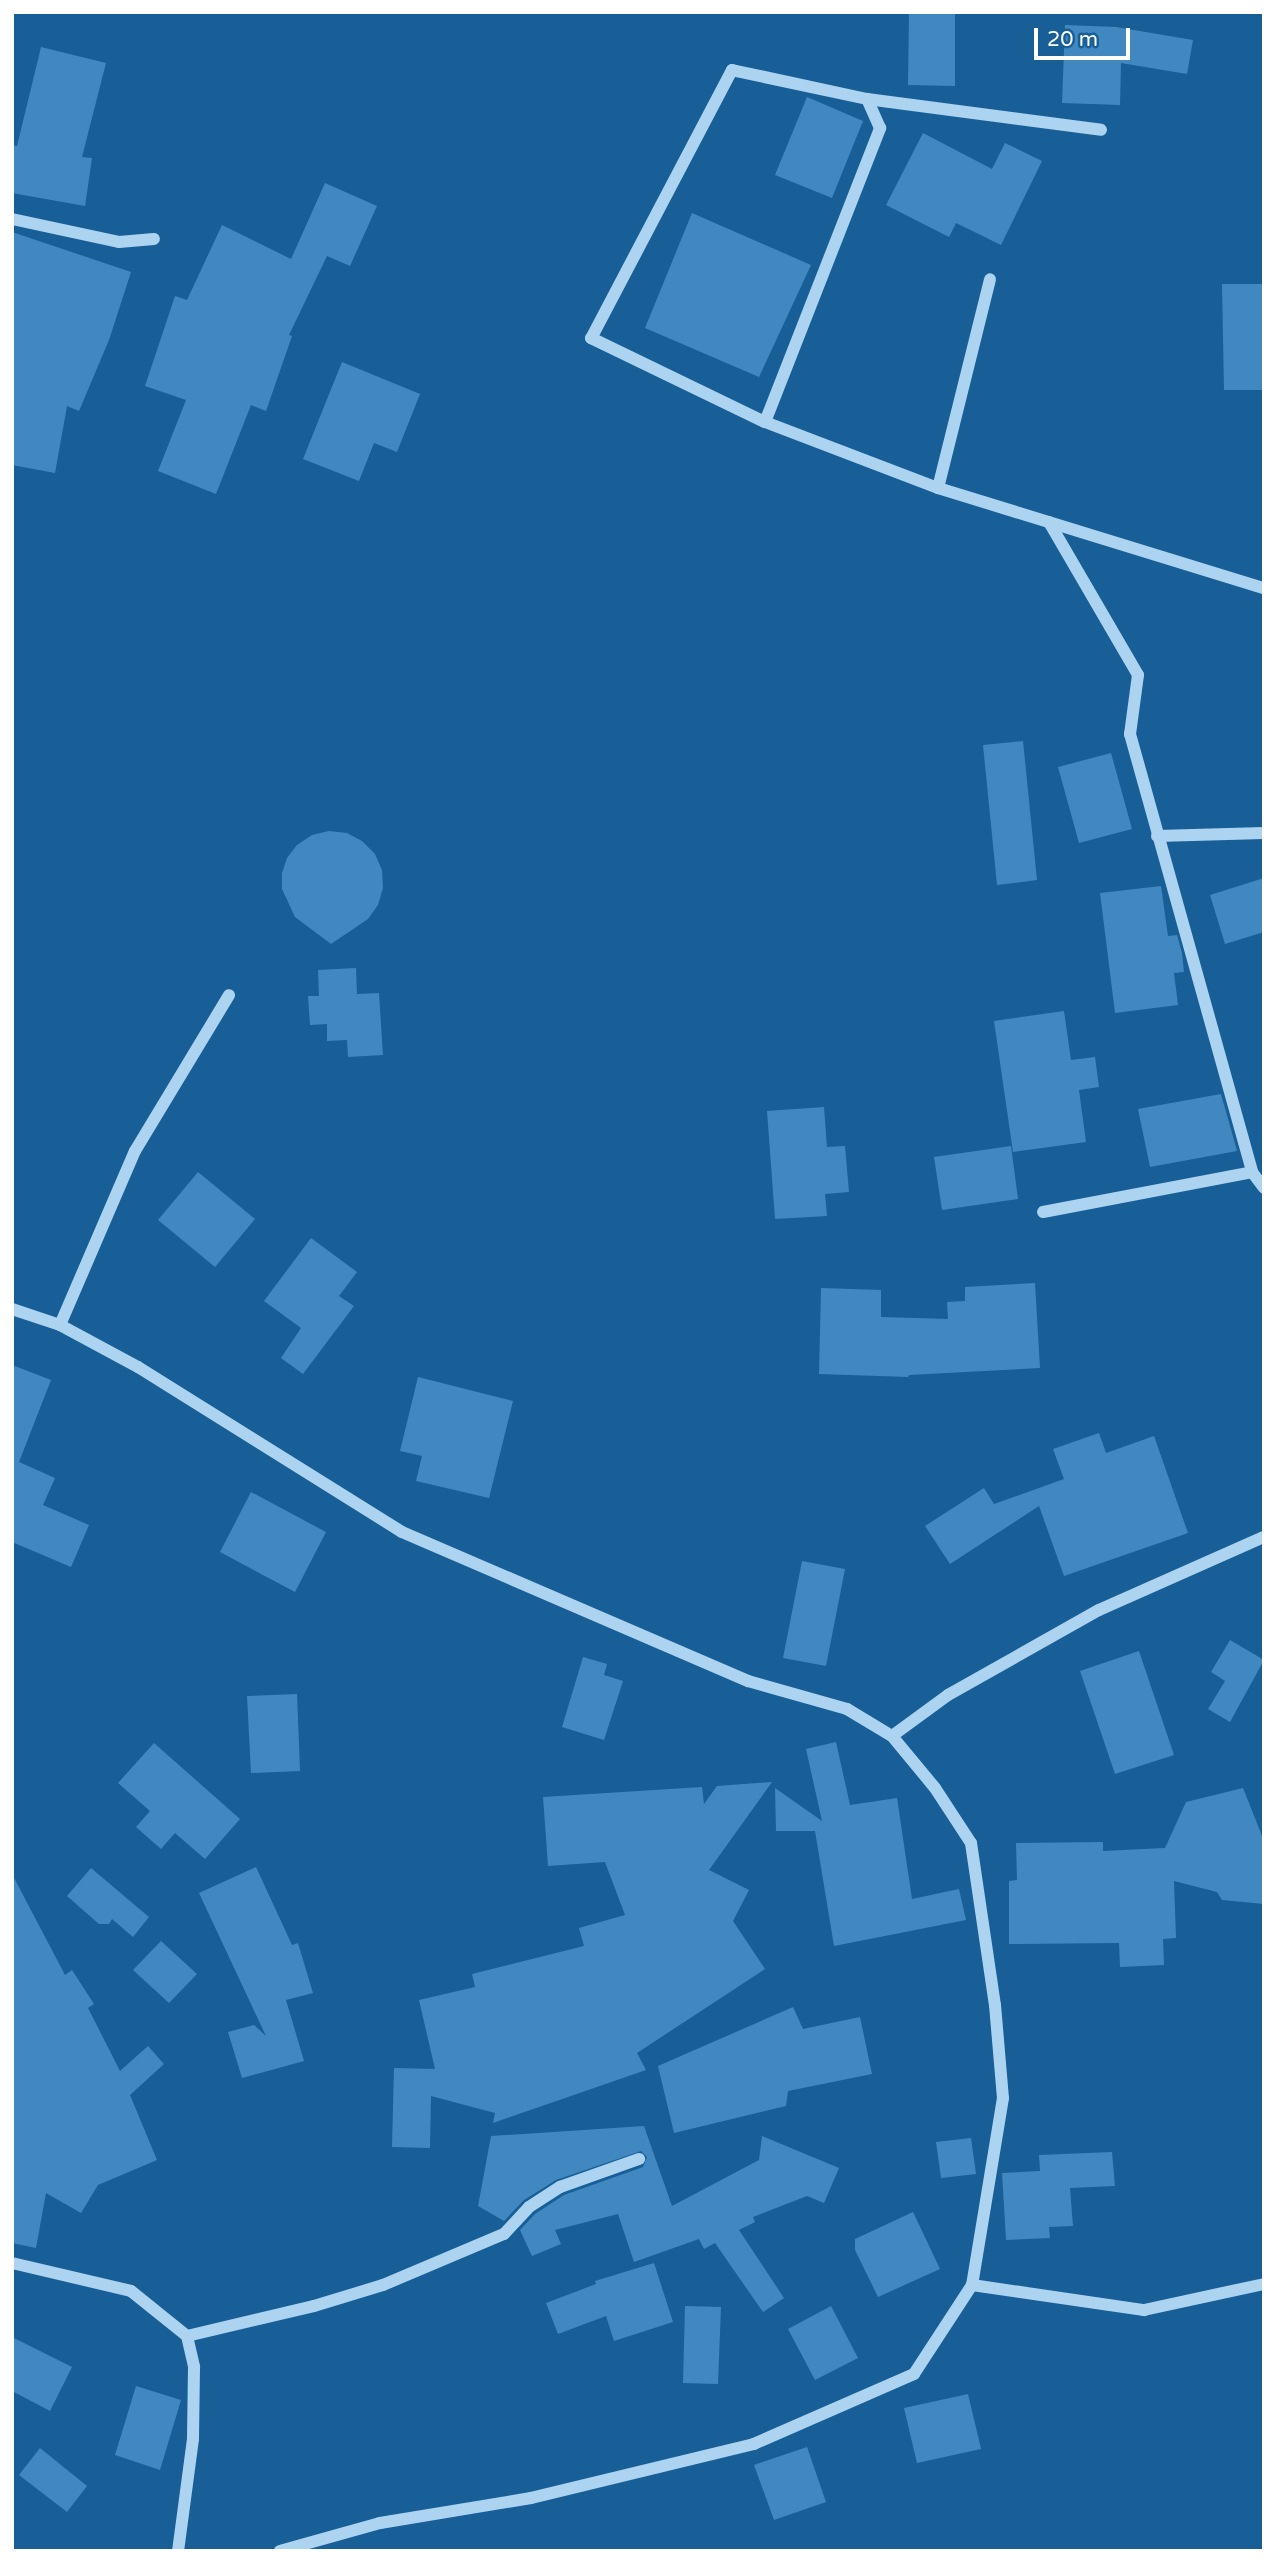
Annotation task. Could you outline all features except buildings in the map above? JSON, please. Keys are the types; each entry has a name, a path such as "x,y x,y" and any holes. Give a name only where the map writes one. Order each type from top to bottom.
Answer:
{"street":[{"path":"1101,130 867,99 732,70 591,338 765,422 938,488 1264,588"},
{"path":"765,422 880,128 867,99"},
{"path":"12,219 118,242 154,239"},
{"path":"938,488 990,279"},
{"path":"1049,522 1138,675 1130,734 1252,1171 1264,1188"},
{"path":"1157,836 1264,833"},
{"path":"60,1325 135,1151 229,995"},
{"path":"1043,1212 1252,1171"},
{"path":"12,1309 60,1325 138,1367 402,1532 748,1681 847,1709 892,1735 935,1788 971,1843 995,2005 1003,2098 972,2285 914,2374 754,2444 531,2498 380,2523 280,2551"},
{"path":"892,1735 948,1695 1099,1610 1264,1537"},
{"path":"187,2336 314,2306 383,2285 504,2234 529,2207 560,2187 639,2160"},
{"path":"12,2263 131,2291 187,2336 194,2367 193,2439 178,2551"},
{"path":"972,2285 1143,2311 1264,2284"}]}
